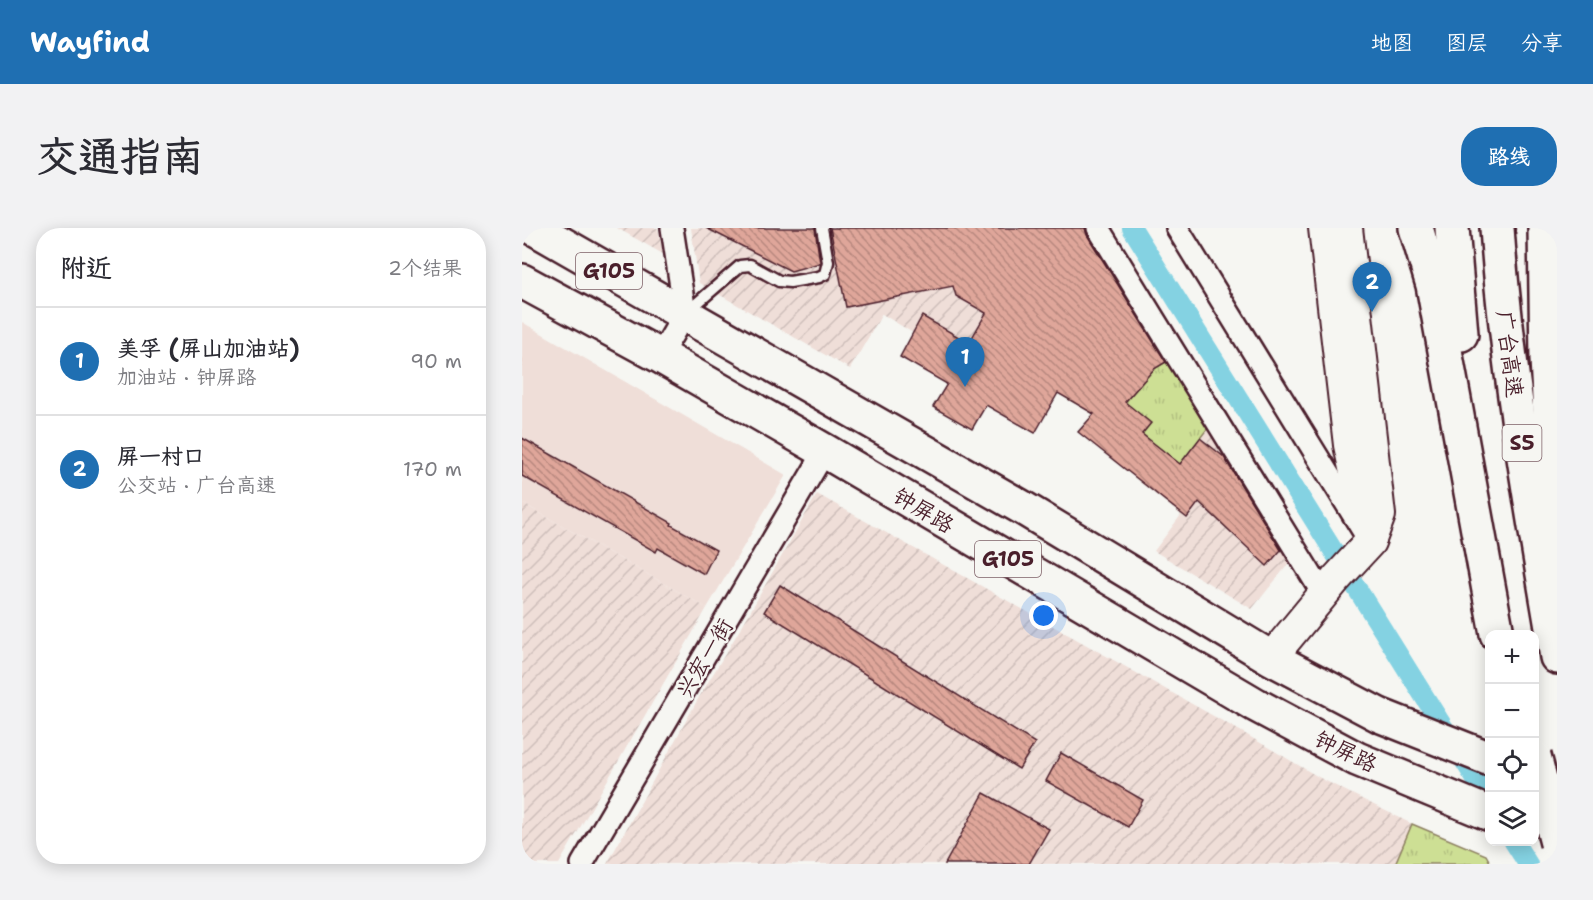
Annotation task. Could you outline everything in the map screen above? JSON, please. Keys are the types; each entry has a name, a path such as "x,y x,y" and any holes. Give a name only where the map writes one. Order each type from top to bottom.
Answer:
{"highway":[{"name":"G105","path":"534,228 1023,508 1271,658 1380,715 1482,748"},
{"path":"1416,228 1433,285 1496,630"},
{"name":"广台高速","path":"1452,228 1472,421 1494,566 1507,630"},
{"name":"广台高速","path":"1497,228 1500,277 1529,494 1557,657"},
{"path":"1545,228 1547,359 1557,544"},
{"name":"钟屏路","path":"522,281 660,356 825,451 1256,705 1357,759 1485,812"},
{"path":"1539,779 1557,783"},
{"path":"1539,790 1546,837"}],"street":[{"path":"660,356 685,313 672,228"},
{"path":"1098,228 1329,586"},
{"path":"1177,228 1370,542"},
{"path":"1324,228 1349,445 1370,542"},
{"path":"1271,658 1329,586 1370,542 1380,515 1347,228"},
{"name":"兴宏一街","path":"582,864 825,451"}],"lane":[{"path":"685,313 740,266 750,265 779,281 790,282 825,274 828,262 822,228"}],"shaded area":[{"path":"617,228 658,228 663,254"},
{"path":"691,228 1089,228 1294,557 1252,609 1154,551 1181,515 1078,432 1093,414 923,317 913,333 882,314 850,369 699,283"},
{"path":"522,322 786,475 707,608 522,503"},
{"path":"817,494 1322,779 1412,824 1395,864 607,864 698,699"},
{"path":"522,503 707,608 559,864 522,864"}],"green space":[{"path":"1171,359 1211,424 1180,464 1142,434 1125,402 1154,369"},
{"path":"1412,824 1486,855 1491,864 1395,864"}],"building":[{"path":"706,228 815,228 820,263 791,271"},
{"path":"830,228 1085,228 1087,235 1166,362 1154,369 1125,402 1151,423 1142,434 1180,464 1200,438 1224,457 1281,550 1267,566 1199,502 1187,518 1078,432 1094,414 1058,393 1035,433 986,405 972,429 933,407 947,384 900,357 922,316 969,343 986,313 956,296 953,286 846,307"},
{"path":"522,438 716,550 704,574 658,548 656,552 522,476"},
{"path":"780,585 1035,743 1019,769 764,612"},
{"path":"1061,753 1143,800 1128,827 1046,781"},
{"path":"984,793 1049,829 1029,864 945,864"}],"waterway":[{"path":"1132,228 1485,794"},
{"path":"1517,846 1528,864"}],"place":[{"name":"屏一村口","path":"1372,312"},
{"name":"美孚 (屏山加油站)","path":"965,387"}]}
